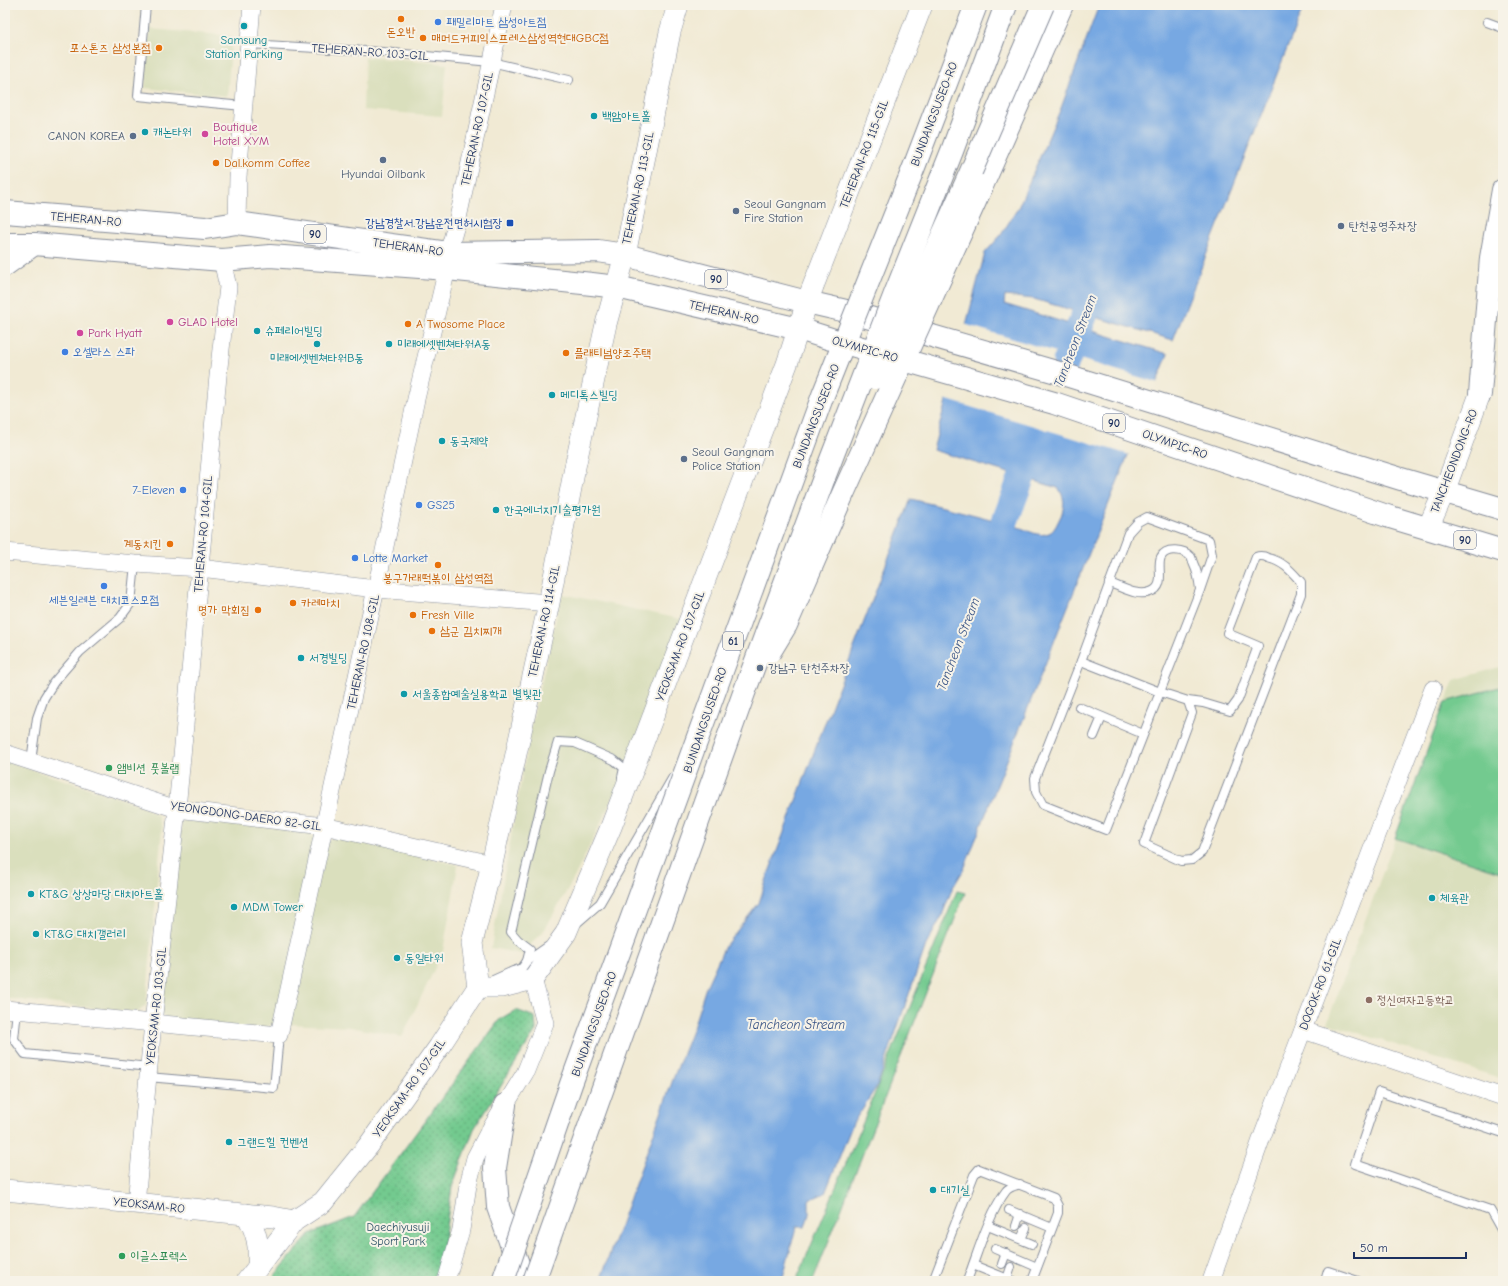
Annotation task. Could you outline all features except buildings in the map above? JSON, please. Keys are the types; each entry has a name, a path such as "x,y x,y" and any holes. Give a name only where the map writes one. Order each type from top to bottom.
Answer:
{"main road":[{"name":"BUNDANGSUSEO-RO","path":"503,1281 571,1084 823,395 914,167 976,5"},
{"name":"61","path":"534,1281 744,693 825,475 952,151 1006,5"},
{"path":"825,475 896,339 970,174 1043,5"},
{"path":"744,693 786,625 842,496 985,180 1062,5"},
{"path":"1480,394 1491,258 1503,190"},
{"name":"TEHERAN-RO","path":"5,212 205,228 236,222 348,240 447,261 617,288 799,329"},
{"name":"TEHERAN-RO","path":"5,244 34,244 222,260 270,256 447,261 598,251 625,254 807,302"},
{"path":"5,265 34,244"},
{"name":"90","path":"807,302 846,311 1056,372 1401,479 1503,509"},
{"name":"OLYMPIC-RO","path":"799,329 1054,403 1390,517 1503,551"},
{"path":"505,1105 495,1168 498,1207 524,1281"}],"street":[{"path":"236,222 243,106 252,5"},
{"name":"TEHERAN-RO 107-GIL","path":"447,261 458,218 504,5"},
{"name":"TEHERAN-RO 113-GIL","path":"625,254 670,32 678,5"},
{"name":"TEHERAN-RO 115-GIL","path":"807,302 922,5"},
{"name":"TEHERAN-RO 114-GIL","path":"478,987 472,944 492,864 549,603 606,324 625,254"},
{"name":"TEHERAN-RO 104-GIL","path":"177,809 218,376 228,287 222,260"},
{"name":"TEHERAN-RO 108-GIL","path":"279,1035 447,261"},
{"name":"YEOKSAM-RO 107-GIL","path":"530,970 566,933 617,811 799,329 807,302"},
{"name":"TANCHEONDONG-RO","path":"1428,528 1444,492 1480,394"},
{"path":"5,552 135,564 200,568 376,589 549,603"},
{"name":"DOGOK-RO 61-GIL","path":"1210,1281 1262,1137 1433,689"},
{"name":"YEONGDONG-DAERO 82-GIL","path":"5,753 31,760 177,809 324,826 492,864"},
{"name":"YEOKSAM-RO 103-GIL","path":"136,1203 153,1024 177,809"},
{"path":"446,1281 461,1230 468,1185 475,1158 525,1073 545,1023 530,970 502,987 478,987"},
{"name":"YEOKSAM-RO 107-GIL","path":"253,1274 294,1221 323,1202 369,1144 439,1047 478,987"},
{"path":"11,1009 153,1024 279,1035"},
{"path":"1303,1030 1503,1097"},
{"name":"YEOKSAM-RO","path":"5,1190 246,1214 294,1221"},
{"path":"246,1214 255,1230 257,1237 259,1257 253,1274"}],"lane":[{"path":"146,5 138,96 243,106"},
{"path":"1487,22 1503,28"},
{"name":"TEHERAN-RO 103-GIL","path":"248,44 383,52 491,62 570,80"},
{"path":"1503,223 1497,259 1497,280 1503,293"},
{"path":"1147,517 1209,540 1212,555 1200,590 1106,830 1043,805 1036,792 1035,778 1081,661 1128,533 1138,522 1147,517"},
{"path":"1109,583 1139,594 1152,592 1158,586 1161,576 1159,562 1162,555 1168,551 1181,550 1191,557 1198,573 1200,590"},
{"path":"1081,661 1160,692 1188,701 1203,703 1230,711 1238,700 1258,646 1227,633 1256,557 1260,555 1278,560 1287,566 1301,582 1301,594 1202,852 1192,860 1181,860 1144,844 1192,713 1188,701"},
{"path":"31,760 37,718 44,698 54,682 80,652 120,618 131,603 135,564"},
{"path":"1078,707 1143,734"},
{"path":"1094,736 1102,717"},
{"path":"530,970 530,948 518,940 511,932 549,770 558,742 575,743 614,760 624,768 617,792 617,811"},
{"path":"566,933 600,902 677,771"},
{"path":"11,1009 14,1039 25,1054 274,1088 279,1035"},
{"path":"1503,1133 1379,1092 1355,1164 1490,1210 1503,1233"},
{"path":"933,1281 974,1174 979,1169 1054,1198 1058,1206 1058,1213 1032,1281"},
{"path":"967,1281 993,1213 1006,1190 1020,1184"},
{"path":"1009,1210 1052,1228"},
{"path":"1016,1226 1020,1214"},
{"path":"988,1226 1032,1244"},
{"path":"1021,1239 1026,1228"},
{"path":"995,1249 1037,1267"},
{"path":"1002,1264 1006,1253"},
{"path":"973,1265 1010,1280 1011,1267"},
{"path":"1325,1281 1328,1271 1358,1281"}],"shaded area":[{"path":"150,29 232,36 227,96 145,88"},
{"path":"365,57 447,64 442,116 363,110"},
{"path":"562,594 685,620 620,783 575,876 545,929 522,954 491,948 531,726"},
{"path":"1503,666 1503,1079 1327,1023 1454,680"},
{"path":"5,761 143,806 158,816 162,828 146,1005 137,1013 5,998"},
{"path":"182,820 307,831 315,838 277,1022 261,1030 168,1020 160,1011"},
{"path":"335,837 458,865 443,951 402,1037 351,1027 288,1024 326,841"}],"green space":[{"path":"1503,686 1503,873 1395,838 1445,702"},
{"path":"957,891 965,893 813,1281 796,1281 858,1135"},
{"name":"Daechiyusuji Sport Park","path":"516,1010 535,1017 536,1030 474,1129 452,1187 438,1281 270,1281 310,1234 354,1217 500,1019"}],"water":[{"name":"Tancheon Stream","path":"1099,5 1304,5 1173,340 1034,299 1005,296 1004,304 1168,354 964,869 952,889 941,918 926,945 877,1086 853,1123 825,1193 809,1200 809,1214 805,1227 796,1227 782,1281 600,1281 693,1028 706,987 725,946 759,903 819,739 911,499 991,519 1041,535 1051,532 1061,516 1064,501 1058,488 933,450 985,253 1001,235 1018,208 1061,108"}],"pier":[{"path":"964,324 1159,383 1130,455 944,399"}],"waterway":[{"name":"Tancheon Stream","path":"1066,362 1098,280"},
{"name":"Tancheon Stream","path":"991,558 1035,442"}],"place":[{"name":"돈오반","path":"401,19"},
{"name":"패밀리마트 삼성아트점","path":"438,22"},
{"name":"Samsung Station Parking","path":"244,26"},
{"name":"매머드커피익스프레스삼성역현대GBC점","path":"423,38"},
{"name":"포스톤즈 삼성본점","path":"159,48"},
{"name":"백암아트홀","path":"594,116"},
{"name":"캐논타워","path":"145,132"},
{"name":"Boutique Hotel XYM","path":"205,134"},
{"name":"CANON KOREA","path":"133,136"},
{"name":"Hyundai Oilbank","path":"383,160"},
{"name":"Dal.komm Coffee","path":"216,163"},
{"name":"Seoul Gangnam Fire Station","path":"736,211"},
{"name":"강남경찰서.강남운전면허시험장","path":"510,223"},
{"name":"탄천공영주차장","path":"1341,226"},
{"name":"GLAD Hotel","path":"170,322"},
{"name":"A Twosome Place","path":"408,324"},
{"name":"슈페리어빌딩","path":"257,331"},
{"name":"Park Hyatt","path":"80,333"},
{"name":"미래에셋벤쳐타워B동","path":"317,344"},
{"name":"미래에셋벤쳐타워A동","path":"389,344"},
{"name":"오셀라스 스파","path":"65,352"},
{"name":"플래티넘양조주택","path":"566,353"},
{"name":"메디톡스빌딩","path":"552,395"},
{"name":"동국제약","path":"442,441"},
{"name":"Seoul Gangnam Police Station","path":"684,459"},
{"name":"7-Eleven","path":"183,490"},
{"name":"GS25","path":"419,505"},
{"name":"한국에너지기술평가원","path":"496,510"},
{"name":"계동치킨","path":"170,544"},
{"name":"Lotte Market","path":"355,558"},
{"name":"봉구가래떡볶이 삼성역점","path":"438,565"},
{"name":"세븐일레븐 대치코스모점","path":"104,586"},
{"name":"카레마치","path":"293,603"},
{"name":"명가 막회집","path":"258,610"},
{"name":"Fresh Ville","path":"413,615"},
{"name":"삼군 김치찌개","path":"432,631"},
{"name":"서경빌딩","path":"301,658"},
{"name":"강남구 탄천주차장","path":"760,668"},
{"name":"서울종합예술실용학교 별빛관","path":"404,694"},
{"name":"앰비션 풋볼랩","path":"109,768"},
{"name":"KT&G 상상마당 대치아트홀","path":"31,894"},
{"name":"체육관","path":"1432,898"},
{"name":"MDM Tower","path":"234,907"},
{"name":"KT&G 대치갤러리","path":"36,934"},
{"name":"동일타워","path":"397,958"},
{"name":"정신여자고등학교","path":"1369,1000"},
{"name":"그랜드힐 컨벤션","path":"229,1142"},
{"name":"대기실","path":"933,1190"},
{"name":"이글스포렉스","path":"122,1256"}]}
